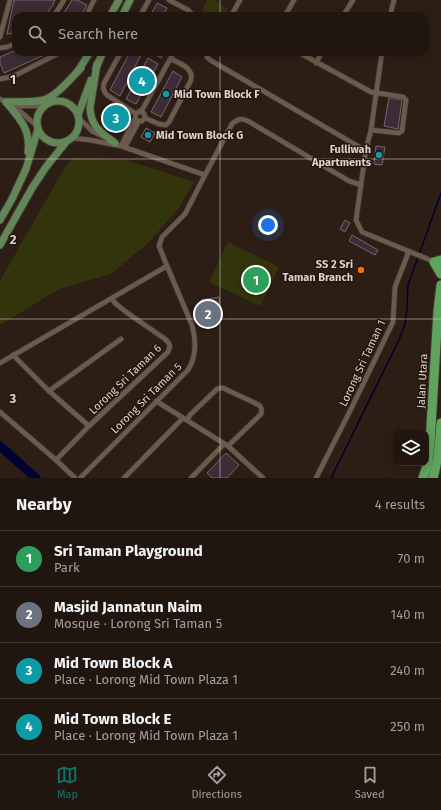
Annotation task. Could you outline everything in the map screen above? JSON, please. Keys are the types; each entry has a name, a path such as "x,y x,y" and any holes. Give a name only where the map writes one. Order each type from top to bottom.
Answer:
{"highway":[{"path":"439,262 441,274"},
{"name":"Jalan Utara","path":"423,478 427,466 430,443 437,417 438,311 441,285"},
{"path":"433,478 439,464 441,423"}],"main road":[{"path":"112,12 119,0"},
{"path":"124,12 130,0"},
{"path":"0,220 26,169 38,128 37,118 40,111 49,104 81,68 88,56"},
{"path":"78,116 101,56"},
{"path":"97,64 90,108 91,114 94,124 99,130 120,145"},
{"path":"3,100 36,101 48,97 58,90 81,68"},
{"path":"3,100 21,121 28,134 29,148 26,169"},
{"path":"0,245 32,188 46,167 76,134 78,129 78,116 74,108 68,103 60,101 49,104"},
{"path":"38,128 47,140 53,143 60,143 69,140"}],"street":[{"path":"0,37 10,0"},
{"path":"56,12 64,0"},
{"path":"88,12 94,0"},
{"path":"142,12 149,0"},
{"path":"169,0 190,12"},
{"path":"234,12 240,0"},
{"path":"287,12 294,0"},
{"path":"346,12 353,0"},
{"path":"391,12 394,0"},
{"path":"0,48 12,45"},
{"path":"0,79 16,75 53,56"},
{"path":"119,56 104,83 104,92 137,118 142,121 145,118"},
{"path":"208,56 210,60 366,150"},
{"path":"305,56 371,92 405,98 402,131 399,133 371,130"},
{"path":"316,63 320,56"},
{"path":"381,56 356,220 362,232 439,262"},
{"path":"120,145 137,118 138,112 141,112 170,58 190,70 192,76 191,80 169,122 166,124 159,124 145,118 144,113 141,112"},
{"path":"3,100 14,106 38,128"},
{"path":"14,106 42,106 49,104"},
{"path":"78,116 92,131 120,145 205,175"},
{"name":"Lorong Sri Taman 5","path":"80,478 188,370 192,362 195,335 159,246 162,237 185,214 232,124 236,120 244,119 349,181 361,185"},
{"path":"69,140 90,140 120,145"},
{"name":"Lorong Sri Taman 1","path":"316,478 393,322 395,287 409,251"},
{"path":"0,362 167,266"},
{"name":"Lorong Sri Taman 6","path":"56,460 89,426 168,352 170,346 168,342 126,312 112,299"},
{"path":"49,391 121,339"},
{"path":"13,355 49,391 89,426"},
{"path":"124,478 217,389 223,388 260,405 262,409 261,414 191,478"},
{"path":"156,401 226,445 263,478"},
{"path":"0,412 75,478"},
{"path":"433,478 441,473"}],"green space":[{"path":"207,0 215,0 228,9 226,12 202,12"},
{"path":"73,158 126,160 194,182 179,208 149,242 111,274 59,289 0,325 0,281 64,169"},
{"path":"228,242 279,267 260,306 209,282"}],"building":[{"path":"14,0 55,0 48,12 12,12 12,33 7,34"},
{"path":"72,0 77,0 87,5 83,12 64,12"},
{"path":"157,3 167,8 165,12 152,12"},
{"path":"12,52 12,56 42,56 4,73 0,63 0,57"},
{"path":"128,56 140,56 120,96 110,90"},
{"path":"148,58 158,64 136,104 126,99"},
{"name":"Mid Town Block F","path":"173,71 182,77 161,117 151,112"},
{"path":"389,98 402,100 398,129 384,126"},
{"path":"113,110 125,117 120,127 108,120"},
{"name":"Mid Town Block G","path":"146,128 155,133 150,142 141,137"},
{"name":"Fulliwah Apartments","path":"376,146 385,147 382,165 374,164"},
{"path":"345,220 350,223 345,232 340,229"},
{"path":"352,235 378,250 375,255 349,241"},
{"path":"219,297 222,319 200,322 198,304 201,304 201,300"},
{"path":"226,453 239,465 227,478 212,478 207,473"}],"waterway":[{"path":"331,478 398,342 405,324 408,285 441,193"},
{"path":"0,446 36,478"}],"place":[{"name":"Mid Town Block E","path":"142,81"},
{"name":"Mid Town Block F","path":"166,94"},
{"name":"Mid Town Block A","path":"116,118"},
{"name":"Mid Town Block G","path":"148,135"},
{"name":"Fulliwah Apartments","path":"379,155"},
{"name":"SS 2 Sri Taman Branch","path":"361,270"},
{"name":"Sri Taman Playground","path":"256,280"},
{"name":"Masjid Jannatun Naim","path":"208,314"}]}
